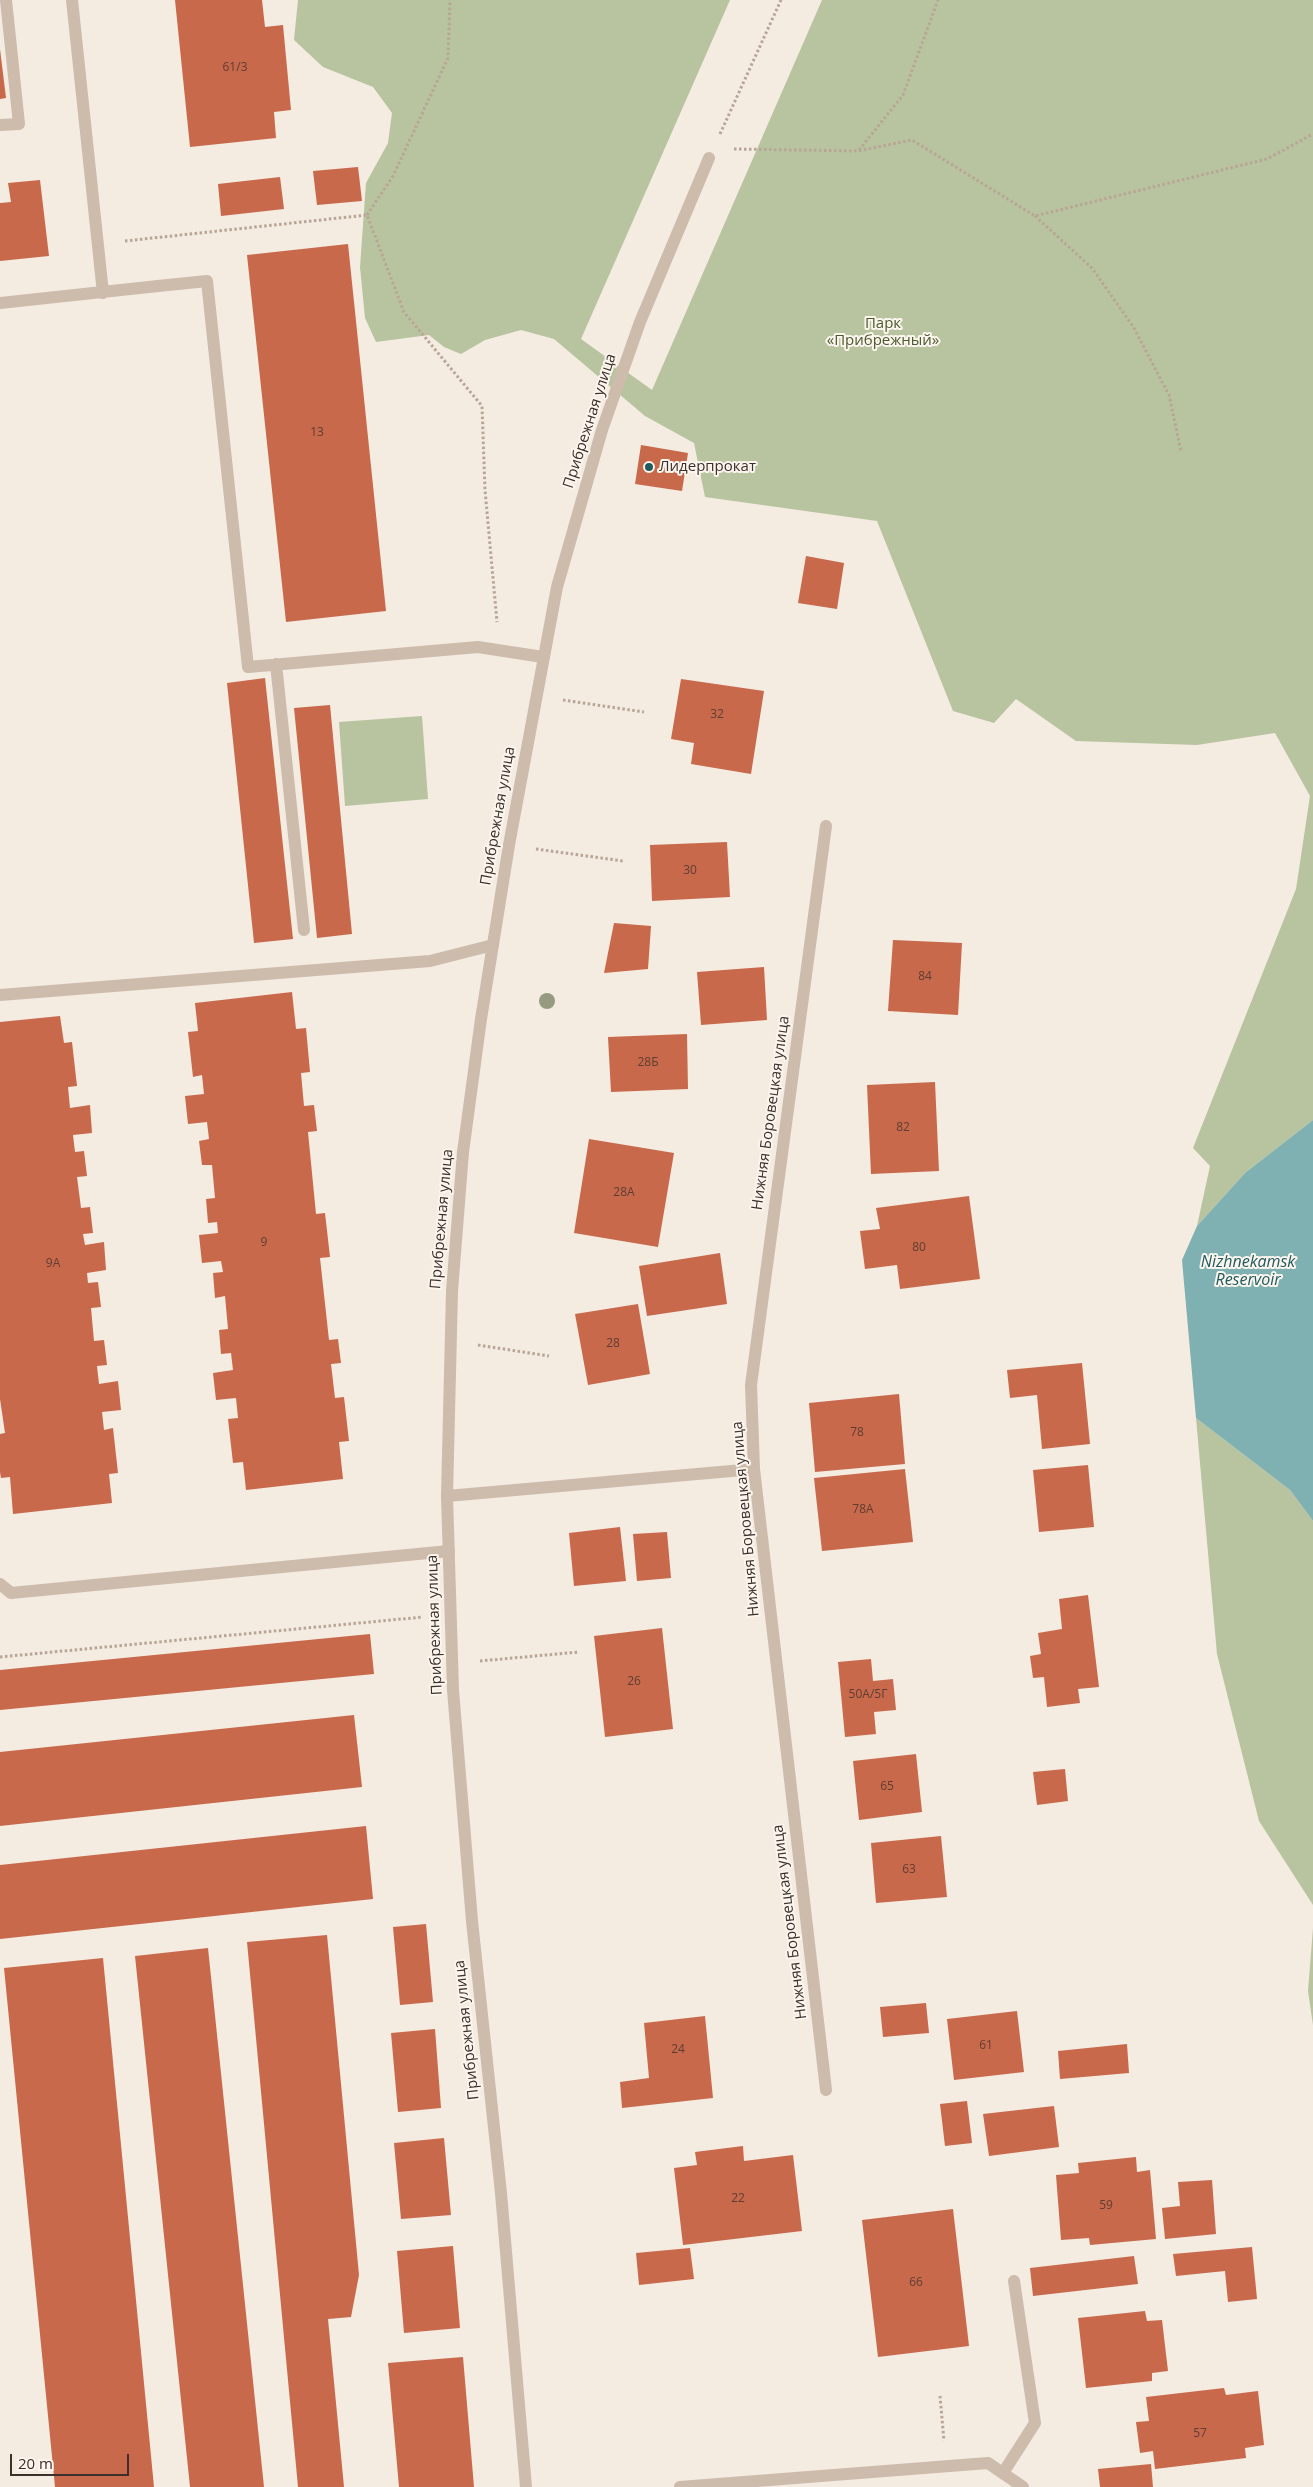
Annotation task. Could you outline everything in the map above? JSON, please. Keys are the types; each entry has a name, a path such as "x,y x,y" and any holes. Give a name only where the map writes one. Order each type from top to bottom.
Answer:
{"street":[{"path":"0,125 19,124 6,0"},
{"path":"72,0 103,293"},
{"name":"Прибрежная улица","path":"526,2487 502,2213 472,1921 452,1663 447,1496 452,1291 463,1152 492,945 557,588 602,430 640,322 711,154"},
{"path":"0,303 207,281 248,667 478,647 543,657"},
{"path":"276,664 304,930"},
{"name":"Нижняя Боровецкая улица","path":"826,826 751,1385 754,1469 826,2090"},
{"path":"0,995 430,961 492,945"},
{"path":"447,1496 754,1469"},
{"path":"0,1584 11,1593 448,1551"},
{"path":"1003,2473 1035,2423 1014,2281"},
{"path":"680,2487 988,2463 1023,2487"}],"path":[{"path":"367,215 393,176 448,58 450,0"},
{"path":"781,0 711,154 858,150 912,140 1035,216 1092,268 1134,328 1169,395 1181,451"},
{"path":"858,150 903,95 938,0"},
{"path":"1035,216 1267,159 1313,134"},
{"path":"97,244 367,215"},
{"path":"367,215 404,312 482,406 485,490 500,650"},
{"path":"536,696 644,712"},
{"path":"509,845 623,861"},
{"path":"451,1341 549,1356"},
{"path":"0,1657 451,1615"},
{"path":"452,1663 579,1652"},
{"path":"940,2396 946,2466"}],"green space":[{"name":"Парк «Прибрежный»","path":"298,0 730,0 581,339 652,390 822,0 1313,0 1313,1120 1245,1173 1197,1226 1210,1166 1193,1148 1296,889 1310,796 1275,733 1197,745 1076,741 1016,699 994,723 953,711 877,521 705,497 694,443 645,416 554,339 521,330 485,340 461,354 444,347 429,335 376,342 365,318 360,267 366,183 388,143 392,113 373,87 323,67 294,40"},
{"path":"422,716 428,799 345,806 339,722"},
{"path":"1196,1418 1290,1490 1313,1521 1313,1905 1259,1821 1217,1654"},
{"path":"1313,1928 1313,2025 1308,1991"}],"water":[{"name":"Nizhnekamsk Reservoir","path":"1313,1120 1313,1521 1290,1490 1196,1418 1182,1260 1197,1226 1245,1173"}],"building":[{"path":"175,0 262,0 265,27 283,25 291,110 274,112 276,138 190,147"},
{"path":"0,49 6,98 0,99"},
{"path":"358,167 362,201 317,205 313,171"},
{"path":"280,177 284,209 221,216 218,184"},
{"path":"40,180 49,256 0,261 0,203 11,202 8,183"},
{"path":"348,244 386,611 286,622 247,255"},
{"path":"641,445 688,453 682,491 635,484"},
{"path":"806,556 844,563 837,609 798,603"},
{"path":"265,678 293,939 254,943 227,683"},
{"path":"681,679 764,691 751,774 691,764 694,743 671,739"},
{"path":"330,705 352,934 317,938 294,708"},
{"path":"727,842 730,897 652,901 650,845"},
{"path":"614,923 651,926 648,969 604,973"},
{"path":"893,940 962,943 958,1015 888,1011"},
{"path":"764,967 767,1020 701,1025 697,972"},
{"path":"292,992 296,1029 306,1028 310,1072 301,1073 304,1106 314,1105 317,1131 308,1132 316,1214 325,1213 330,1257 320,1258 329,1340 338,1339 341,1363 331,1364 335,1398 344,1397 349,1441 339,1442 343,1479 246,1490 243,1462 233,1463 228,1419 238,1418 236,1398 216,1400 213,1373 233,1370 231,1353 221,1354 219,1330 228,1329 225,1296 215,1298 213,1273 223,1272 221,1261 202,1263 199,1235 218,1233 217,1222 208,1223 206,1199 215,1198 212,1165 202,1165 199,1141 209,1139 207,1122 188,1124 185,1096 204,1094 202,1075 193,1077 188,1032 198,1031 195,1003"},
{"path":"60,1016 64,1043 72,1042 77,1086 68,1087 70,1108 90,1105 92,1133 73,1135 75,1152 84,1151 87,1176 77,1177 81,1208 90,1207 93,1233 83,1234 85,1245 104,1242 106,1270 87,1273 88,1283 98,1282 101,1307 91,1308 94,1341 104,1340 107,1365 97,1366 99,1384 118,1381 121,1410 102,1412 104,1430 113,1428 118,1473 109,1474 112,1503 13,1514 10,1477 1,1478 0,1472 0,1434 5,1433 0,1399 0,1022"},
{"path":"687,1034 688,1089 611,1092 608,1037"},
{"path":"935,1082 939,1171 871,1174 867,1085"},
{"path":"589,1139 674,1153 658,1247 574,1233"},
{"path":"969,1196 980,1279 900,1289 897,1265 865,1269 860,1231 880,1229 876,1208"},
{"path":"720,1253 727,1304 647,1316 639,1266"},
{"path":"638,1304 650,1374 588,1385 575,1314"},
{"path":"1082,1363 1090,1444 1042,1449 1037,1395 1010,1398 1007,1370"},
{"path":"899,1394 905,1464 815,1472 809,1403"},
{"path":"1088,1465 1094,1527 1039,1532 1033,1470"},
{"path":"905,1469 913,1542 822,1551 814,1478"},
{"path":"620,1527 626,1581 574,1586 569,1533"},
{"path":"667,1532 671,1578 637,1581 633,1534"},
{"path":"1088,1595 1099,1687 1078,1689 1080,1703 1047,1707 1044,1677 1033,1678 1030,1656 1041,1654 1038,1633 1062,1629 1059,1599"},
{"path":"662,1628 673,1729 605,1737 594,1636"},
{"path":"370,1634 374,1674 0,1710 0,1670"},
{"path":"871,1659 873,1681 893,1679 896,1710 874,1712 876,1734 845,1737 838,1662"},
{"path":"354,1715 362,1787 0,1826 0,1752"},
{"path":"916,1754 922,1812 859,1820 853,1761"},
{"path":"1065,1769 1068,1801 1037,1805 1033,1772"},
{"path":"366,1826 373,1899 0,1939 0,1865"},
{"path":"941,1836 947,1897 876,1903 871,1843"},
{"path":"426,1924 433,2002 400,2005 393,1927"},
{"path":"327,1935 359,2275 351,2317 328,2319 344,2487 298,2487 247,1942"},
{"path":"208,1948 264,2487 190,2487 135,1956"},
{"path":"103,1958 154,2487 55,2487 4,1968"},
{"path":"926,2003 929,2033 883,2037 880,2007"},
{"path":"1017,2011 1024,2072 954,2080 947,2019"},
{"path":"705,2016 713,2098 622,2108 620,2082 649,2078 644,2023"},
{"path":"435,2029 441,2108 398,2112 391,2033"},
{"path":"1127,2044 1129,2073 1060,2079 1058,2051"},
{"path":"967,2101 972,2143 945,2146 940,2104"},
{"path":"1054,2106 1059,2147 989,2156 983,2114"},
{"path":"444,2138 451,2215 401,2219 394,2143"},
{"path":"743,2146 744,2161 793,2155 802,2231 683,2245 674,2168 697,2165 695,2152"},
{"path":"1136,2157 1137,2172 1150,2170 1156,2239 1090,2245 1089,2238 1061,2240 1056,2175 1079,2173 1078,2163"},
{"path":"1212,2180 1216,2234 1165,2239 1162,2208 1180,2206 1178,2182"},
{"path":"953,2209 969,2346 878,2357 862,2220"},
{"path":"453,2246 460,2328 404,2333 397,2251"},
{"path":"1252,2247 1257,2299 1228,2302 1225,2271 1176,2276 1173,2254"},
{"path":"690,2248 694,2279 639,2285 636,2253"},
{"path":"1134,2256 1138,2284 1033,2296 1030,2268"},
{"path":"1145,2311 1147,2321 1162,2320 1168,2371 1152,2373 1152,2381 1086,2388 1078,2318"},
{"path":"463,2357 474,2487 399,2487 388,2363"},
{"path":"1224,2388 1226,2395 1258,2391 1264,2445 1245,2448 1246,2458 1155,2469 1153,2451 1140,2453 1136,2422 1149,2421 1146,2397"},
{"path":"1151,2464 1153,2487 1100,2487 1098,2469"}],"place":[{"name":"Лидерпрокат","path":"649,467"}]}
